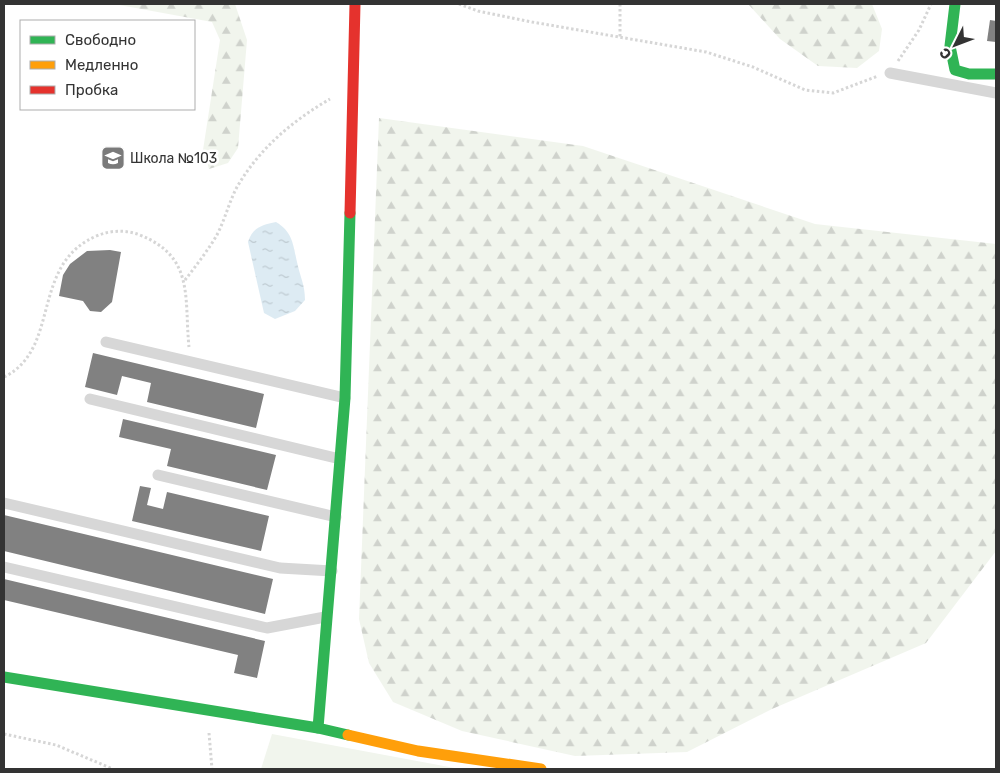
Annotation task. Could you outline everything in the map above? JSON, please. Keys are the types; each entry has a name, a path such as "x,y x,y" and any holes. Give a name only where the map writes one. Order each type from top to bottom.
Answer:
{"street":[{"path":"318,728 325,618 332,571 345,398 347,256 354,86 355,4"},
{"path":"956,4 949,49 951,62 956,70 969,74 996,74"},
{"path":"4,677 55,687 318,728 418,751 541,769"}],"lane":[{"path":"890,73 996,93"},
{"path":"106,342 345,398"},
{"path":"90,399 340,459"},
{"path":"158,475 336,517"},
{"path":"4,503 280,568 332,571"},
{"path":"4,567 267,628 325,618"}],"path":[{"path":"459,4 478,11 706,52 753,67 805,90 833,93"},
{"path":"620,4 620,37"},
{"path":"185,280 215,239 237,188 257,157 279,135 305,114 354,86"},
{"path":"4,377 12,373 26,360 33,347 58,271 72,252 90,239 109,231 133,232 156,242 173,258 185,280 191,362"},
{"path":"208,710 212,769"},
{"path":"4,734 56,745 113,769"}],"green space":[{"path":"114,4 235,4 247,40 238,148 228,163 209,169 203,150 220,40 212,22"},
{"path":"748,4 872,4 882,29 879,51 857,68 818,66 780,39"},
{"path":"379,118 583,146 815,224 996,244 996,551 926,643 772,709 687,752 575,756 462,731 393,702 369,663 359,619"},
{"path":"272,734 460,769 261,769"}],"water":[{"path":"276,222 286,230 291,239 305,300 295,311 275,319 264,313 248,242 255,230 266,224"}],"building":[{"path":"990,20 996,21 996,42 987,41"},
{"path":"110,250 121,252 112,302 101,312 90,311 83,301 59,296 63,275 70,264 87,251"},
{"path":"93,353 264,394 256,428 147,402 151,383 122,376 117,395 85,387"},
{"path":"123,419 276,455 267,490 167,466 171,449 119,437"},
{"path":"140,486 151,488 147,505 163,509 167,492 269,516 261,551 132,521"},
{"path":"4,515 273,579 265,614 4,551"},
{"path":"4,579 265,641 257,678 234,673 238,655 4,600"}],"traffic: fast":[{"path":"955,4 950,46 955,70 969,74 996,74"},
{"path":"348,735 318,728 345,398 350,213"},
{"path":"4,677 318,728"}],"traffic: slow":[{"path":"348,735 418,751 541,769"}],"traffic: jam":[{"path":"350,213 355,4"}],"place":[{"name":"Школа №103","path":"113,158"}]}
